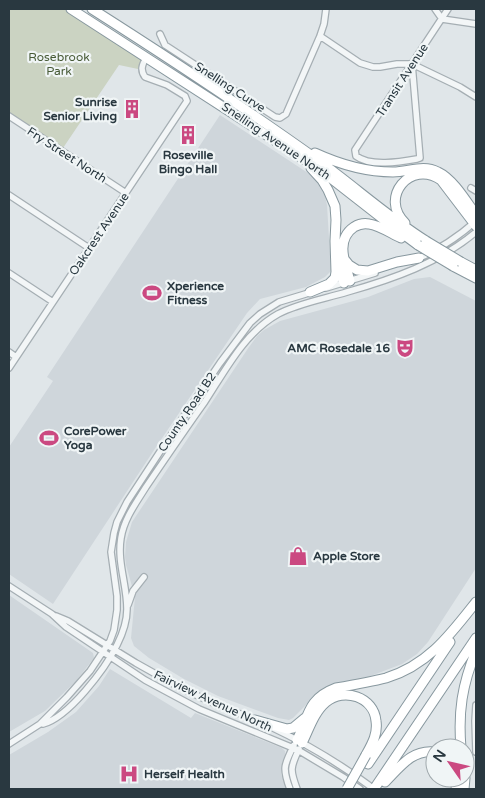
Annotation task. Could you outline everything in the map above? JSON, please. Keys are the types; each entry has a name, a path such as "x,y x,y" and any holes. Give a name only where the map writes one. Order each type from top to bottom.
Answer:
{"highway":[{"name":"Snelling Avenue North","path":"71,9 300,156 383,219 457,264 476,271"},
{"name":"Snelling Avenue North","path":"92,9 211,86 329,168 420,242"},
{"path":"278,132 326,158 360,168 396,172 422,168 434,170 450,181 476,221"},
{"path":"300,156 322,180 332,198 336,220 335,278 329,284 310,292"},
{"path":"420,242 401,219 395,205 400,186 408,178 418,174 429,174 441,180 476,221"},
{"path":"348,286 343,246 346,235 354,228 362,224 371,224 404,240 420,242"},
{"path":"335,240 339,262 348,286"},
{"path":"343,256 346,262 354,269 361,271 368,271 397,262 419,258"},
{"path":"298,745 306,717 314,702 336,688 384,678 406,670 428,656 448,638 476,602"},
{"path":"347,789 476,602"},
{"path":"374,789 381,785 476,638"},
{"path":"461,738 460,716 463,690 476,651"},
{"path":"298,745 314,717 328,700 338,696 350,695 363,699 376,717 375,737 367,759 351,789"},
{"path":"255,720 287,729 293,728 306,717"},
{"path":"388,774 413,755 425,752"}],"street":[{"name":"Snelling Curve","path":"160,34 165,45 278,118 286,114 320,36 326,9"},
{"path":"435,9 442,19 476,24"},
{"name":"Transit Avenue","path":"412,64 420,158 385,163 360,159 356,156 355,150 448,9"},
{"path":"320,36 367,66 380,67 412,64 476,97"},
{"name":"Oakcrest Avenue","path":"9,368 186,102 185,96 167,85 145,78 142,67 146,58"},
{"name":"Fry Street North","path":"9,116 126,193"},
{"path":"9,195 89,248"},
{"name":"County Road B2","path":"40,724 57,716 76,701 114,650 122,632 127,609 120,557 121,538 126,521 251,334 276,315 419,258 439,248 476,221"},
{"name":"County Road B2","path":"9,744 40,724 80,684 103,652 114,630 118,610 111,552 117,522 127,502 220,363 250,324 260,314 279,302 310,292 398,276 455,248 476,232"},
{"path":"9,273 53,302"},
{"path":"9,352 16,357"},
{"path":"220,363 227,368"},
{"path":"127,609 132,593 144,577"},
{"name":"Fairview Avenue North","path":"9,586 52,614 68,621 141,666 219,706 255,720 298,745 344,767 374,789"},
{"name":"Fairview Avenue North","path":"52,614 66,627 136,675 187,703 298,745 360,789"},
{"path":"476,705 476,752"},
{"path":"290,789 285,777 285,762 298,745"},
{"path":"298,745 292,766 292,774 298,789"}],"shaded area":[{"path":"220,115 311,175 319,183 327,205 331,271 325,277 306,287 260,299 247,313 53,604 9,574 9,447 53,381 47,377"},
{"path":"430,277 476,301 476,568 428,642 417,654 402,664 368,677 325,688 289,720 278,718 218,696 184,679 149,658 134,646 131,638 135,597 125,557 126,542 132,522 257,336 280,321 368,297 414,279"},
{"path":"9,595 93,653 94,658 76,681 45,711 9,732"},
{"path":"110,669 191,718 195,713 282,748 285,751 285,755 281,774 287,789 9,789 9,755 48,732 76,712 99,686"}],"green space":[{"name":"Rosebrook Park","path":"9,9 65,9 142,58 138,69 119,65 63,148 9,113"}],"place":[{"name":"Sunrise Senior Living","path":"132,109"},
{"name":"Roseville Bingo Hall","path":"188,135"},
{"name":"Xperience Fitness","path":"152,293"},
{"name":"AMC Rosedale 16","path":"405,348"},
{"name":"CorePower Yoga","path":"49,438"},
{"name":"Apple Store","path":"298,556"},
{"name":"Herself Health","path":"129,774"}]}
